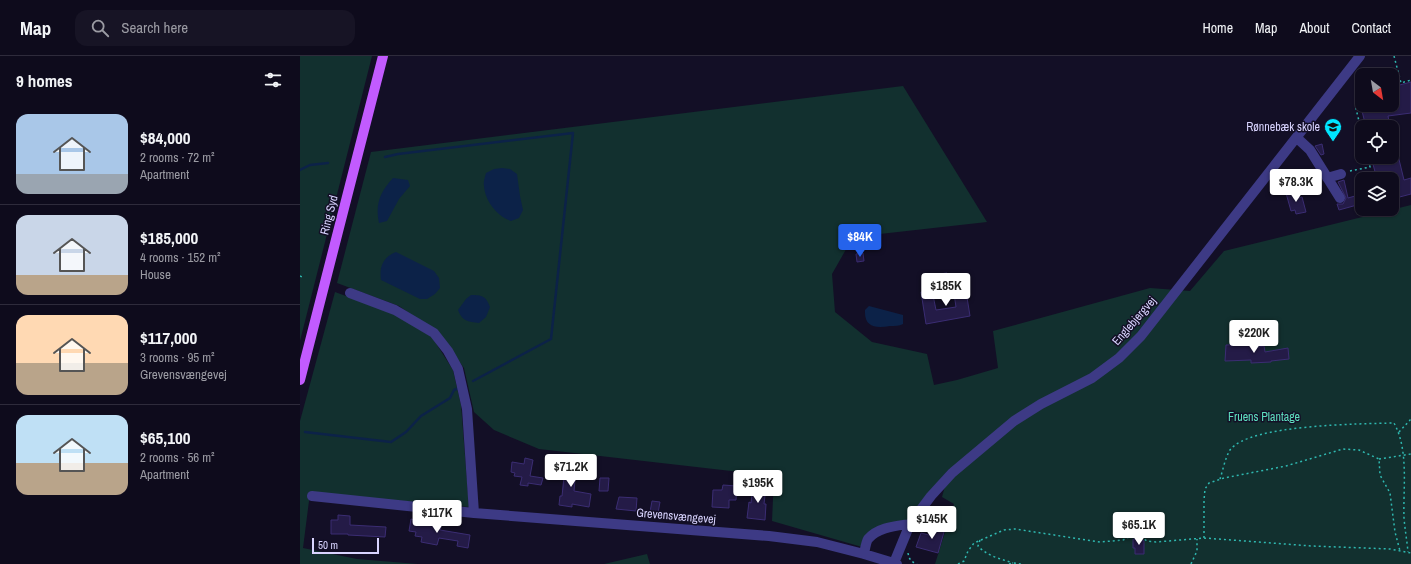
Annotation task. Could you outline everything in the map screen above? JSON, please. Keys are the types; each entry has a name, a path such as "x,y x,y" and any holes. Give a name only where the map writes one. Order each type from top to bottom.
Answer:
{"main road":[{"name":"Ring Syd","path":"300,380 383,56"}],"street":[{"name":"Englebjergvej","path":"895,564 910,524 931,496 952,473 1014,421 1040,404 1092,378 1119,358 1142,336 1360,56"},
{"path":"1297,138 1310,150 1340,198"},
{"path":"1327,178 1341,174"},
{"path":"350,293 395,310 434,333 448,351 458,369 467,409 474,513"},
{"name":"Grevensvængevej","path":"312,496 474,513 769,536 817,542 864,554 895,564"},
{"path":"864,554 867,540 876,532 890,527 910,524"}],"path":[{"path":"1394,56 1398,68"},
{"path":"1399,73 1401,82 1411,80"},
{"path":"1341,174 1370,167 1369,164"},
{"path":"300,276 304,278"},
{"path":"1399,432 1411,419"},
{"path":"1220,479 1225,462 1231,450 1242,441 1263,434 1292,429 1394,423 1399,432 1404,455 1404,519 1408,552"},
{"path":"1204,538 1205,488 1209,483 1220,479 1286,466 1343,449 1360,450 1379,459 1411,454"},
{"path":"1379,459 1380,475 1390,493 1393,518 1400,551"},
{"path":"958,564 964,561 968,551 974,543 1004,530 1015,529 1100,542 1123,540 1137,534 1148,541 1204,538 1411,553"},
{"path":"1191,564 1197,551 1197,539"},
{"path":"980,540 978,546 982,550 1014,563 1021,564"},
{"path":"909,547 909,558 912,562 917,564"},
{"path":"1009,564 1014,563"}],"green space":[{"path":"300,56 372,56 300,341"},
{"name":"Fruens Plantage","path":"903,86 987,222 853,237 832,274 835,312 872,342 927,354 934,385 998,368 993,331 1150,288 1190,291 1224,251 1366,216 1399,216 1399,208 1411,205 1411,564 935,564 954,504 942,497 950,468 930,491 909,520 876,528 862,547 772,521 774,476 539,449 494,430 474,412 464,368 439,334 399,306 337,283 371,152"},
{"path":"335,292 392,313 432,337 453,370 461,405 469,507 310,493 303,548 357,559 418,564 300,564 300,421"},
{"path":"647,554 650,564 604,564"}],"water":[{"path":"494,169 510,169 517,174 523,210 519,218 511,221 501,216 497,212 489,202 485,192 484,183 486,173"},
{"path":"393,178 408,180 410,186 399,199 387,221 379,223 378,204 382,193"},
{"path":"396,252 434,271 439,278 440,288 435,294 427,299 420,299 381,280 381,267 383,263 388,257"},
{"path":"471,295 478,295 485,298 490,307 486,317 479,323 464,319 461,317 458,310"},
{"path":"869,306 903,315 903,324 897,326 872,326 869,324 865,316 865,310"}],"building":[{"path":"1411,82 1411,113 1388,116 1389,120 1364,120 1362,112 1399,112 1399,85"},
{"path":"1322,144 1324,154 1321,155 1315,146"},
{"path":"1399,159 1404,180 1411,178 1411,194 1399,197 1399,172 1375,172 1373,164 1399,164"},
{"path":"1344,180 1348,198 1355,196 1355,206 1339,210 1337,204 1343,204 1346,198 1338,182"},
{"path":"1296,191 1298,198 1302,197 1306,212 1296,214 1295,210 1291,211 1286,193"},
{"path":"863,253 864,261 857,262 856,254"},
{"path":"947,273 947,277 956,275 957,284 931,289 929,280 940,278 939,274"},
{"path":"965,285 970,316 926,324 921,292 932,290 936,310 956,307 953,287"},
{"path":"1257,344 1258,347 1264,346 1265,352 1288,348 1289,359 1251,363 1251,360 1225,361 1226,345"},
{"path":"525,458 533,460 530,476 543,478 541,485 528,483 528,486 520,485 522,477 514,476 515,473 511,472 512,462 524,464"},
{"path":"556,463 572,466 572,468 576,469 574,491 591,494 589,507 572,504 572,507 559,505 560,496 562,496 564,477 554,474"},
{"path":"600,478 609,478 608,491 599,491"},
{"path":"723,485 737,486 736,500 729,500 729,508 712,507 713,490 722,490"},
{"path":"753,486 766,487 764,504 766,504 765,520 747,518"},
{"path":"619,497 637,498 636,511 616,509"},
{"path":"652,501 660,502 658,513 650,512"},
{"path":"338,515 350,516 350,525 386,527 385,537 331,534 331,520 338,520"},
{"path":"411,519 422,522 422,524 441,527 440,530 470,535 468,548 457,546 458,541 439,538 437,545 421,542 422,537 415,536 416,532 409,531"},
{"path":"937,523 946,525 938,553 916,547 921,533 933,536"},
{"path":"1133,539 1144,541 1144,554 1135,554"}],"waterway":[{"path":"385,157 398,154 573,133 551,339 473,381"},
{"path":"300,170 310,165 328,163"},
{"path":"305,432 391,442 406,432 421,416 450,398 454,390 459,388"}],"place":[{"name":"Rønnebæk skole","path":"1333,142"}]}
